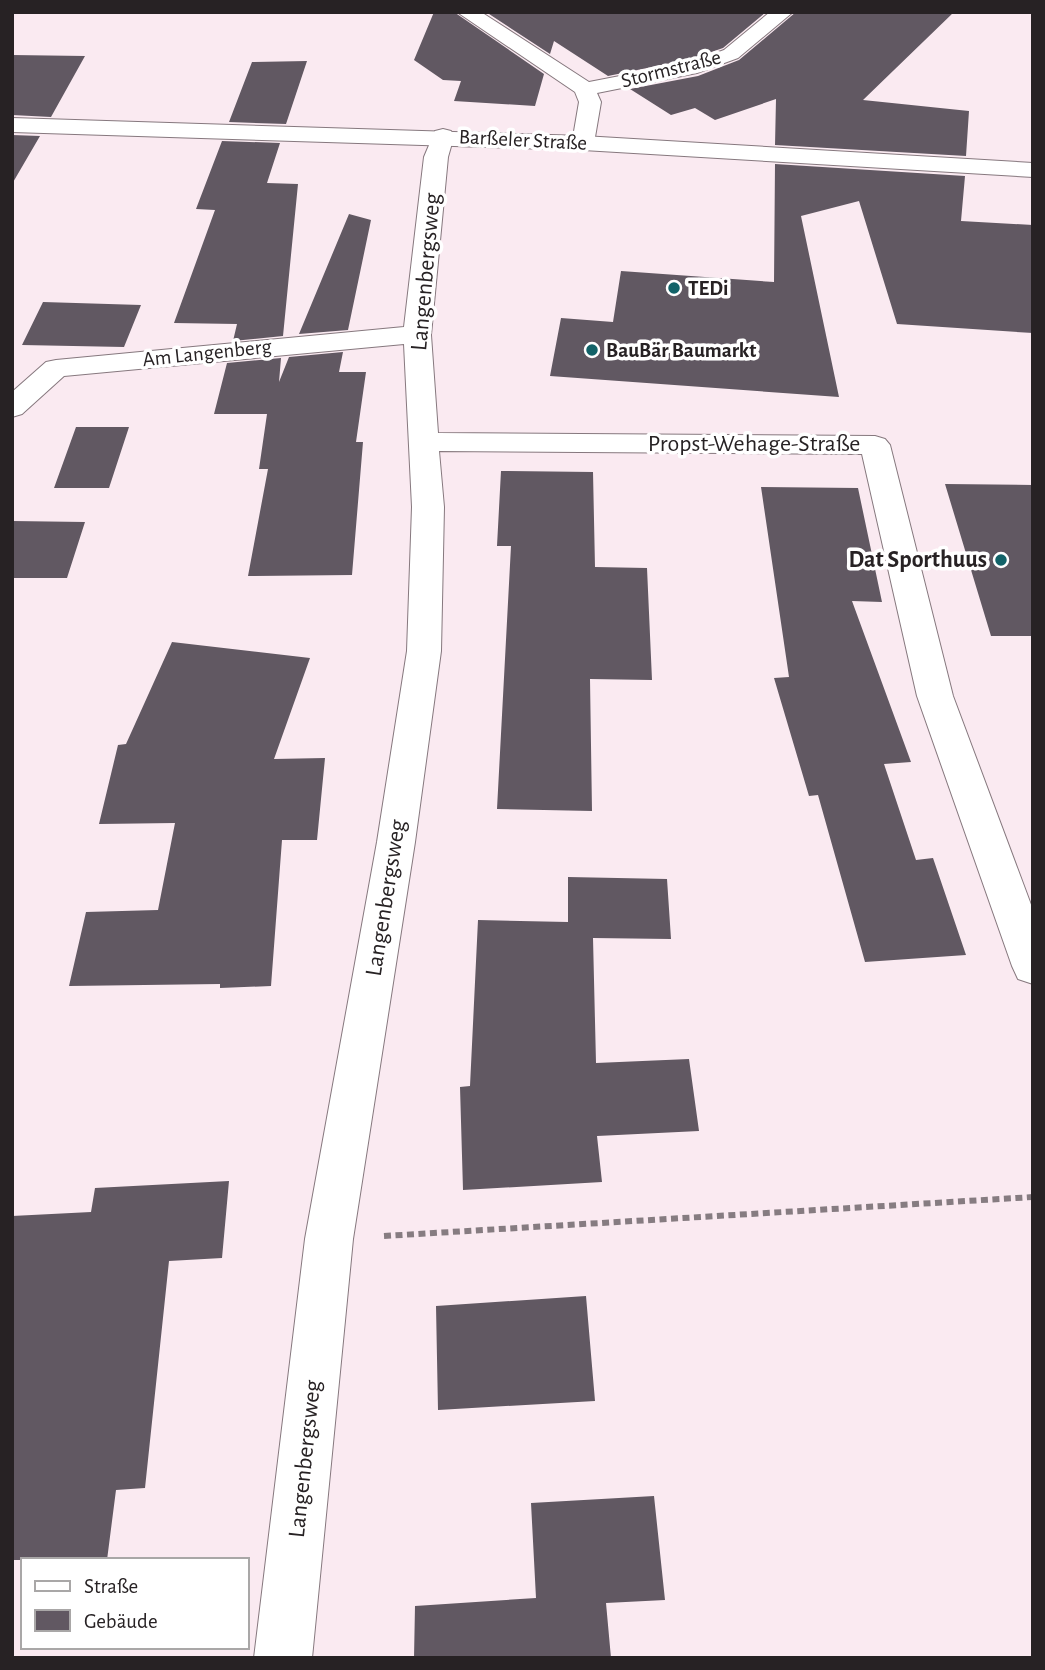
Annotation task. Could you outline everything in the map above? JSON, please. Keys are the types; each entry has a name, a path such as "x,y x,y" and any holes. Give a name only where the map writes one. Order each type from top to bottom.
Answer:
{"street":[{"path":"467,12 585,89 590,102 583,143"},
{"name":"Stormstraße","path":"585,89 697,67 731,54 783,12"},
{"name":"Barßeler Straße","path":"12,125 443,136 1033,170"},
{"name":"Langenbergsweg","path":"283,1658 329,1239 396,842 424,651 428,507 417,334 436,157 443,136"},
{"name":"Am Langenberg","path":"12,408 56,368 417,334"},
{"name":"Propst-Wehage-Straße","path":"424,442 875,445 935,696 1033,967"}],"path":[{"path":"329,1239 1033,1197"}],"building":[{"path":"434,12 454,12 544,74 535,106 454,101 461,81 443,80 414,60"},
{"path":"486,12 766,12 723,48 691,59 608,76 554,41 550,54"},
{"path":"796,12 954,12 863,100 969,111 966,156 775,145 776,99 715,120 695,108 671,115 630,89 698,76 739,60"},
{"path":"12,55 85,56 51,117 12,115"},
{"path":"307,61 286,124 229,122 252,62"},
{"path":"12,135 40,136 12,184"},
{"path":"222,141 280,143 267,183 298,184 283,336 233,341 237,324 174,323 215,210 196,209"},
{"path":"775,164 965,176 961,221 1033,225 1033,333 897,324 859,201 801,216 839,397 550,376 561,318 613,322 621,271 774,282"},
{"path":"349,214 371,220 348,330 299,334"},
{"path":"43,302 141,305 124,347 22,345"},
{"path":"343,352 339,372 366,372 356,442 363,442 352,575 248,576 268,469 259,469 267,414 214,414 227,363 281,358 279,382 289,357"},
{"path":"76,427 129,427 109,488 54,488"},
{"path":"501,471 593,472 595,567 647,568 652,680 590,679 592,811 497,809 511,546 497,546"},
{"name":"Dat Sporthuus","path":"945,484 1033,485 1033,636 991,636"},
{"path":"761,487 858,488 882,602 852,601 911,762 884,764 916,860 933,858 966,955 865,962 818,795 809,796 774,678 789,677"},
{"path":"12,521 85,522 67,578 12,578"},
{"path":"172,642 310,658 274,759 325,758 317,840 282,840 271,986 69,986 86,912 158,910 175,823 99,824 118,745 126,744"},
{"path":"568,877 667,879 671,939 593,938 596,1063 689,1059 699,1131 597,1136 602,1182 463,1190 460,1087 470,1086 478,920 568,922"},
{"path":"229,1181 222,1258 169,1261 145,1488 116,1490 107,1558 12,1560 12,1216 91,1212 95,1188"},
{"path":"586,1296 595,1401 438,1410 436,1306"},
{"path":"654,1496 665,1600 606,1603 611,1658 414,1658 415,1606 536,1598 531,1503"}],"place":[{"name":"TEDi","path":"674,288"},
{"name":"BauBär Baumarkt","path":"592,350"},
{"name":"Dat Sporthuus","path":"1001,560"}]}
